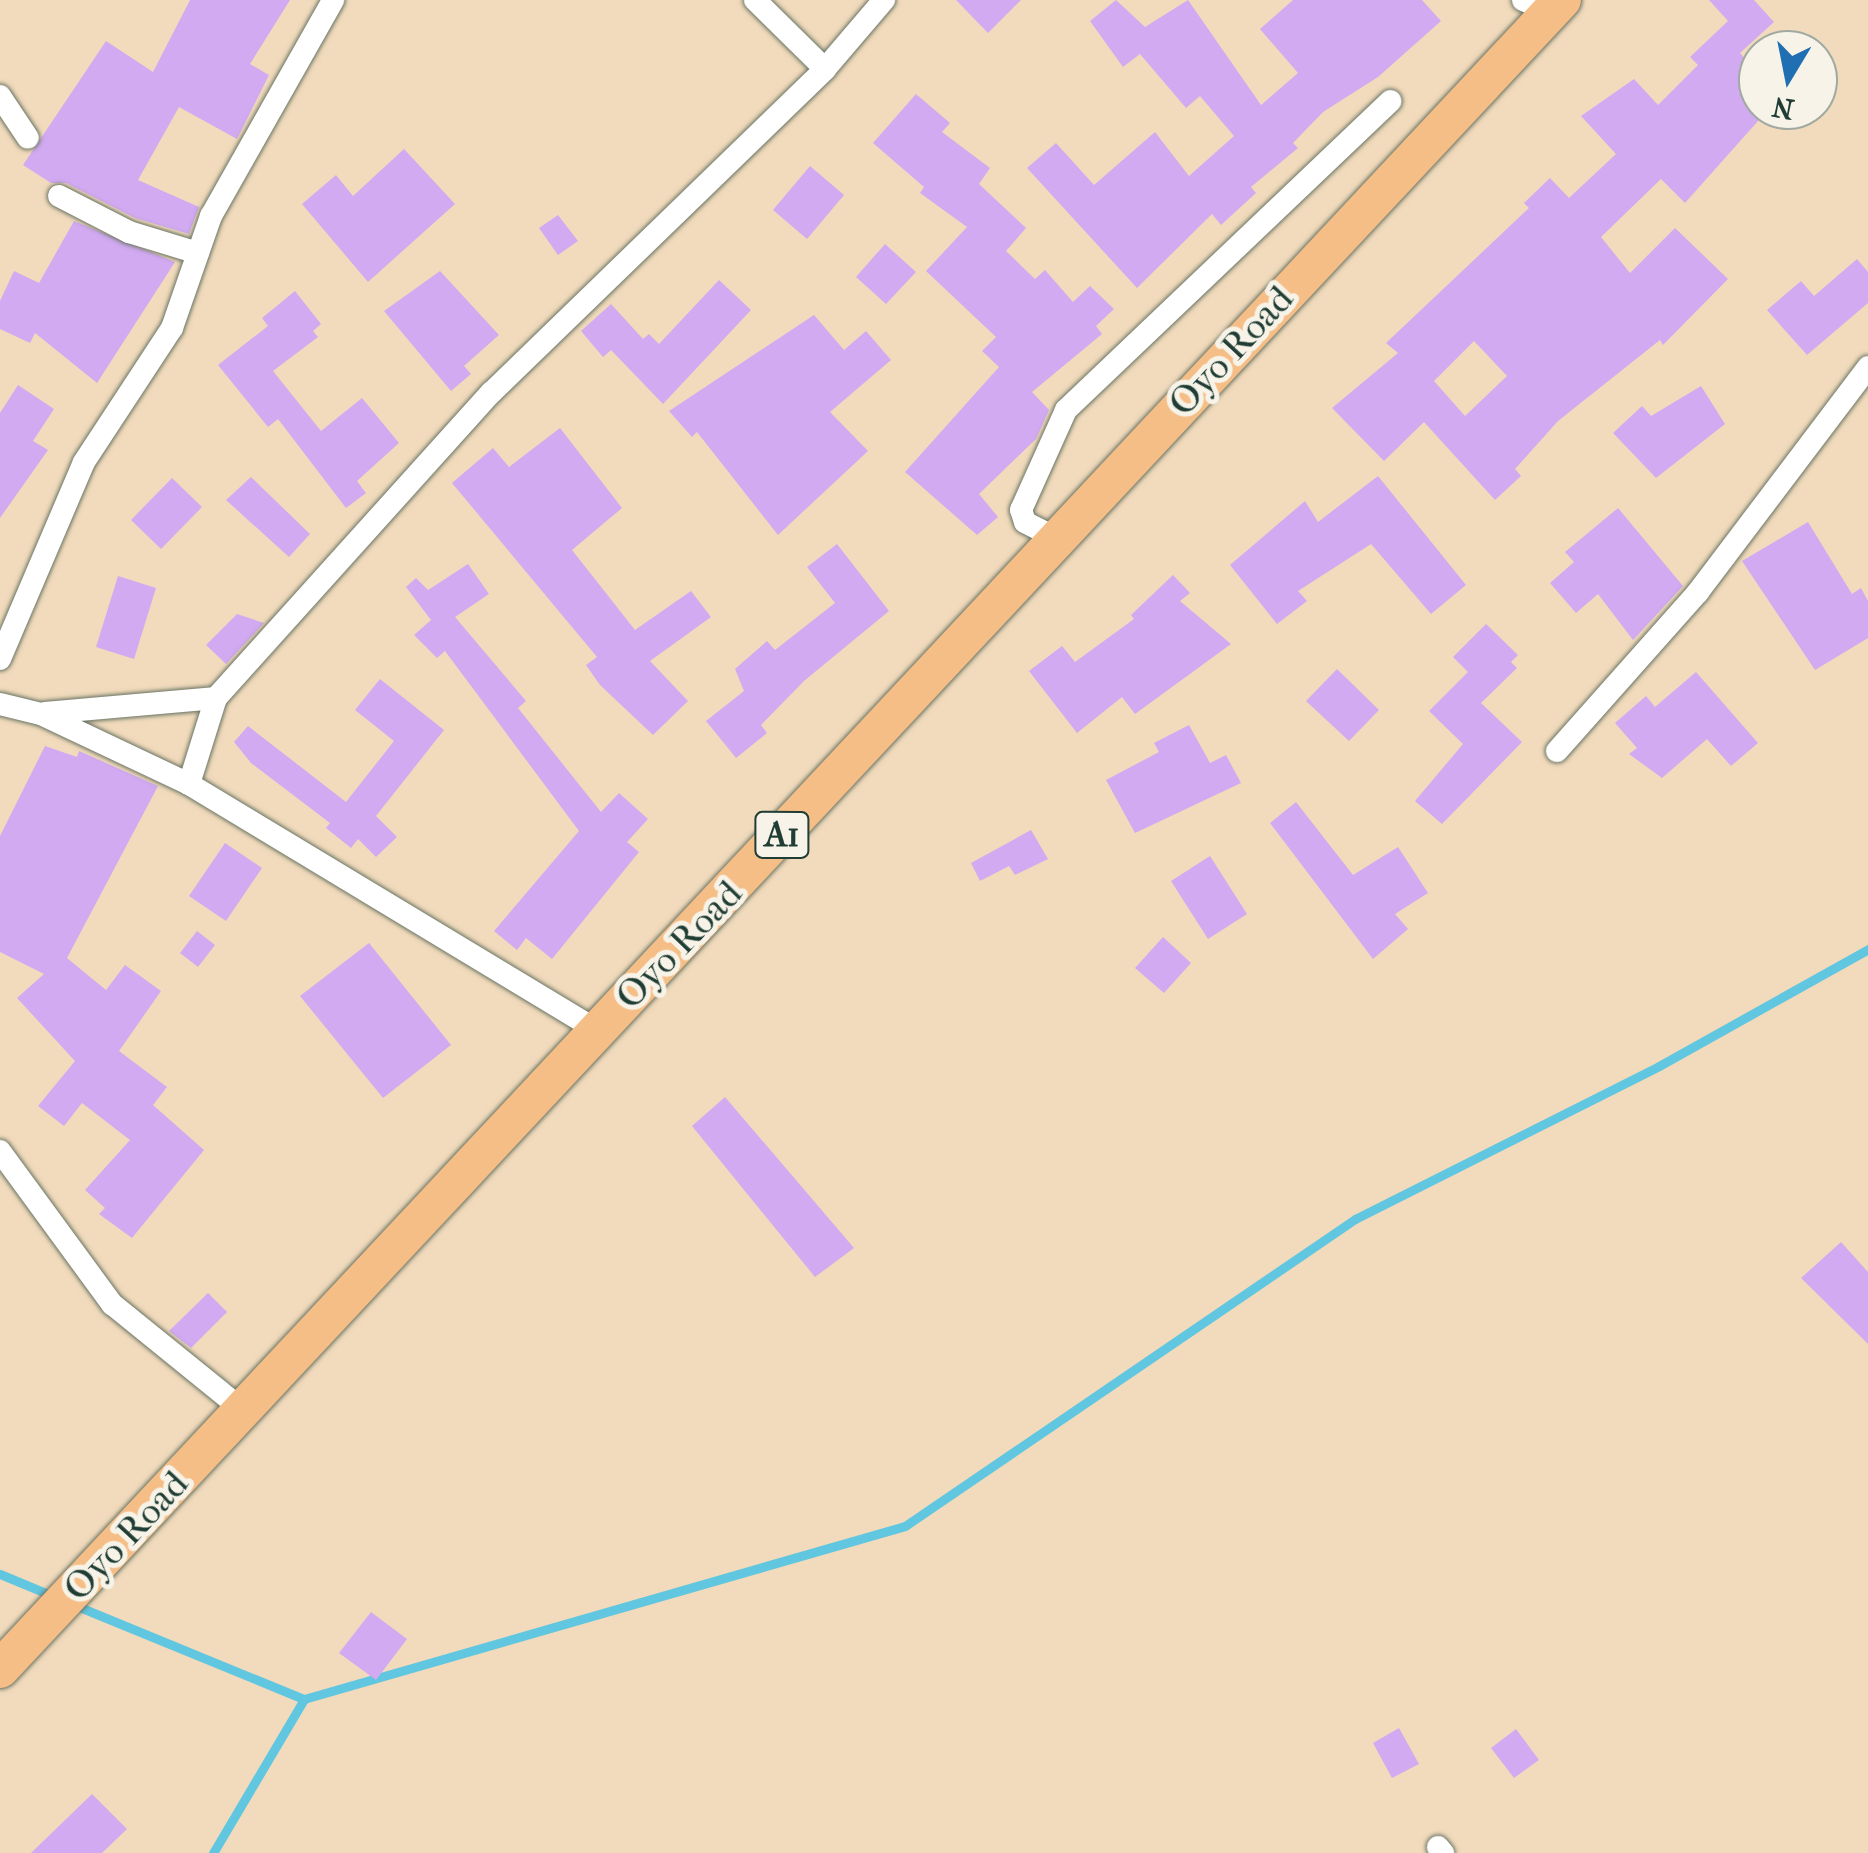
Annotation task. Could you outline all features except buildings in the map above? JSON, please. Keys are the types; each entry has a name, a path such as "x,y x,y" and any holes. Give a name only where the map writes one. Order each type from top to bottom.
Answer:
{"highway":[{"name":"Oyo Road","path":"0,1669 1058,539 1546,4"}],"street":[{"path":"0,659 84,462 172,328 211,216 332,0"},
{"path":"755,0 826,68"},
{"path":"189,784 216,698 491,393 826,68 884,0"},
{"path":"0,96 28,138"},
{"path":"1058,539 1024,522 1021,510 1066,410 1390,100"},
{"path":"59,196 129,232 198,253"},
{"path":"1556,751 1698,592 1868,367"},
{"path":"41,714 216,698"},
{"path":"0,704 41,714 189,784 597,1030"},
{"path":"0,1151 112,1304 244,1411"}],"waterway":[{"path":"213,1853 304,1699 905,1526 1355,1219 1659,1066 1868,949"},
{"path":"0,1574 53,1596"},
{"path":"72,1604 304,1699"}]}
